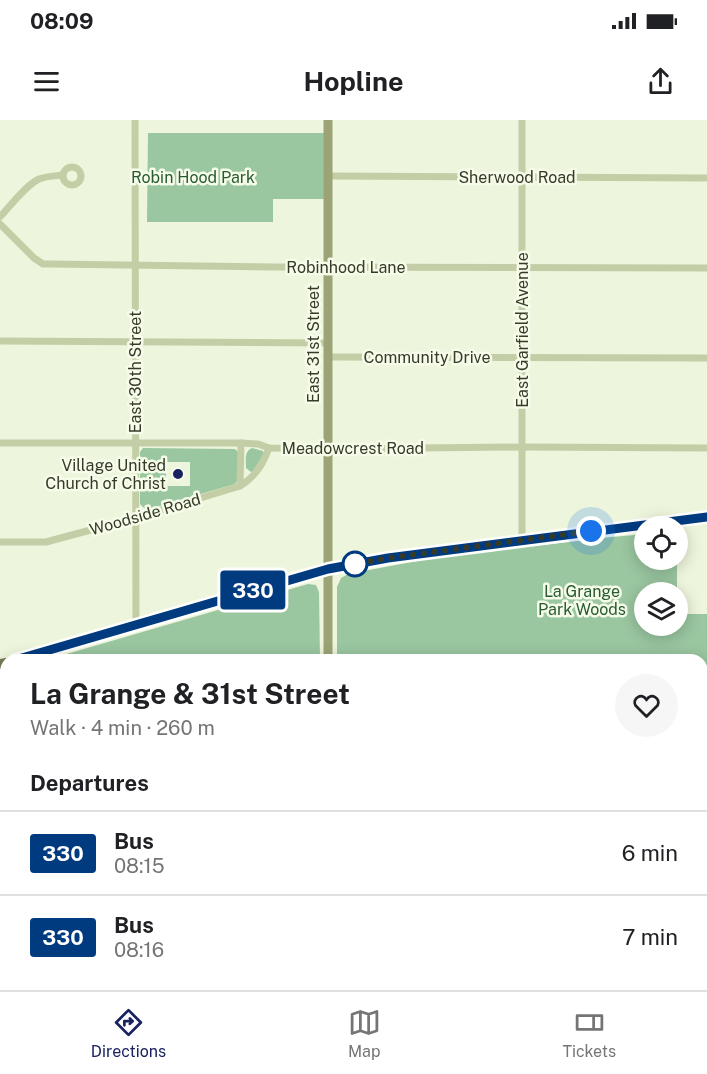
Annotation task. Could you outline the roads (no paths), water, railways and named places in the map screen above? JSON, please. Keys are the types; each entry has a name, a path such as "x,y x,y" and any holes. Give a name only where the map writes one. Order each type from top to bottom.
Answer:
{"main road":[{"name":"East 31st Street","path":"328,120 328,654"},
{"path":"34,654 328,569 522,540 707,517"}],"street":[{"name":"East 30th Street","path":"135,120 136,624"},
{"name":"East Garfield Avenue","path":"522,120 522,540"},
{"path":"0,217 31,185 47,177 63,176"},
{"name":"Sherwood Road","path":"328,176 707,178"},
{"name":"Robinhood Lane","path":"0,224 43,264 707,268"},
{"path":"0,340 328,344"},
{"name":"Community Drive","path":"328,357 707,358"},
{"name":"Meadowcrest Road","path":"0,443 241,443 258,444 269,448 328,449 707,448"},
{"path":"240,486 241,443"},
{"name":"Woodside Road","path":"0,542 46,542 240,486 258,471 269,448"}],"place":[{"name":"Village United Church of Christ","path":"178,474"}],"park label":[{"name":"Robin Hood Park","path":"193,177"},
{"name":"La Grange Park Woods","path":"582,600"}]}
